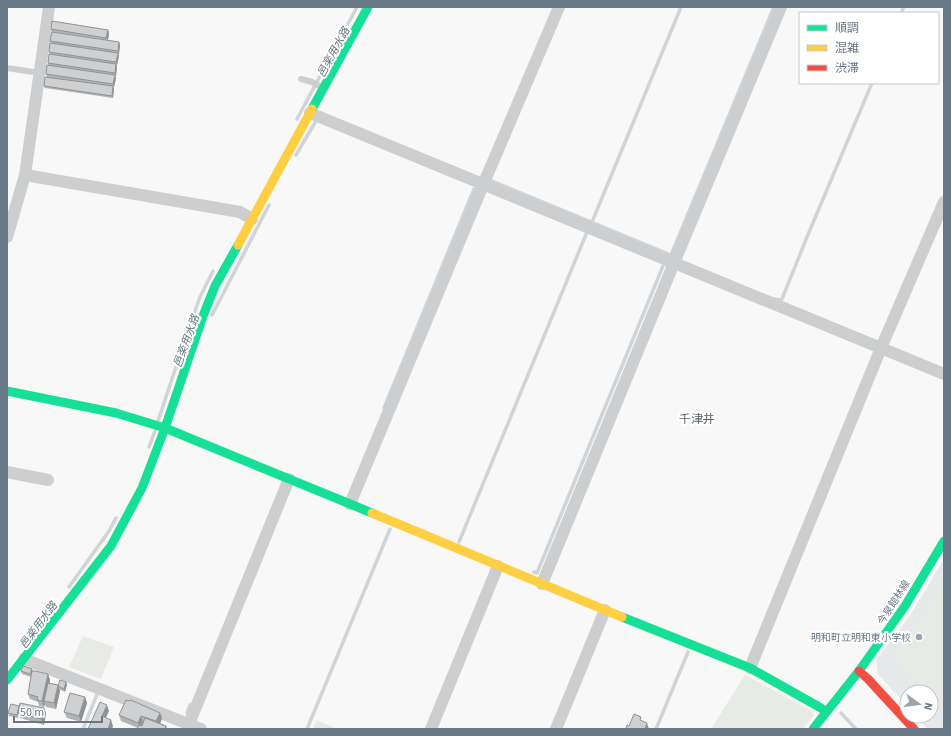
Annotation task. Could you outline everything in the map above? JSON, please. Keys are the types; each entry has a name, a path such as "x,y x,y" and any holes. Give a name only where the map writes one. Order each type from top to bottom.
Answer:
{"street":[{"path":"7,238 26,175 49,7"},
{"path":"7,680 111,546 142,488 159,426 213,292 247,216 310,113 321,87 368,7"},
{"path":"350,504 559,7"},
{"path":"542,584 781,7"},
{"path":"310,113 944,374"},
{"path":"26,175 247,216"},
{"path":"750,668 881,348 944,202"},
{"path":"7,391 116,413 159,426 605,610 750,668 826,712"},
{"path":"7,472 48,480"},
{"path":"24,659 192,727 290,479"},
{"name":"今泉館林線","path":"813,729 859,671 905,606 944,541"},
{"path":"431,729 498,566"},
{"path":"556,729 605,610"},
{"path":"859,671 914,729"}],"lane":[{"path":"7,68 40,73"},
{"path":"301,79 321,87"}],"shaded area":[{"name":"明和町立明和東小学校","path":"944,559 944,729 928,729 923,724 939,724 939,684 899,684 899,697 878,674 876,660 911,614"},
{"path":"944,584 944,703 939,699 939,684 920,684 902,670 899,651"},
{"path":"83,636 114,647 101,679 69,667"},
{"path":"745,675 812,711 814,715 803,729 711,729"},
{"path":"316,720 337,729 313,729"}],"building":[{"path":"52,21 108,30 106,38 51,29"},
{"path":"52,32 119,42 118,51 50,41"},
{"path":"50,43 118,53 116,62 49,52"},
{"path":"49,54 116,64 115,73 48,63"},
{"path":"47,65 115,75 113,84 46,74"},
{"path":"45,77 113,86 112,96 44,86"},
{"path":"23,666 32,669 30,674 21,671"},
{"path":"32,671 48,674 42,701 37,700 38,697 28,694"},
{"path":"60,680 66,682 64,689 58,686"},
{"path":"48,683 58,685 54,703 44,701"},
{"path":"70,693 85,697 79,716 64,712"},
{"path":"126,700 131,700 160,713 156,721 141,716 138,723 119,715"},
{"path":"100,702 107,705 102,716 111,720 108,729 88,729"},
{"path":"20,703 44,708 41,719 18,713"},
{"path":"11,704 19,706 17,715 8,713"},
{"path":"634,714 641,717 640,720 647,723 645,729 626,729 627,725 629,726"},
{"path":"145,718 166,726 165,729 137,729 139,725 142,726"}],"waterway":[{"name":"邑楽用水路","path":"297,119 357,7"},
{"path":"592,222 681,7"},
{"path":"492,181 671,255 774,7"},
{"path":"902,12 904,7"},
{"path":"775,299 782,299 872,84"},
{"path":"296,155 316,121"},
{"path":"384,408 474,189"},
{"path":"212,315 269,205"},
{"path":"459,542 587,232"},
{"path":"534,572 537,573 663,266"},
{"name":"邑楽用水路","path":"158,421 200,297 213,271"},
{"name":"邑楽用水路","path":"149,447 155,431"},
{"name":"邑楽用水路","path":"69,587 109,531 116,518"},
{"path":"307,729 390,529"},
{"path":"656,729 688,652"},
{"path":"83,729 98,692"},
{"path":"187,713 190,705"},
{"path":"841,713 856,729"}],"traffic: fast":[{"path":"312,109 368,7"},
{"path":"7,680 111,546 142,488 165,428 203,316 215,286 238,245"},
{"path":"7,391 116,413 165,428 372,513"},
{"path":"813,729 859,671 905,606 944,541"},
{"path":"622,617 750,668 826,712"}],"traffic: slow":[{"path":"238,245 312,109"},
{"path":"372,513 622,617"}],"traffic: jam":[{"path":"859,671 914,729"}],"place":[{"name":"明和町立明和東小学校","path":"919,637"}],"district":[{"name":"千津井","path":"697,419"}]}
